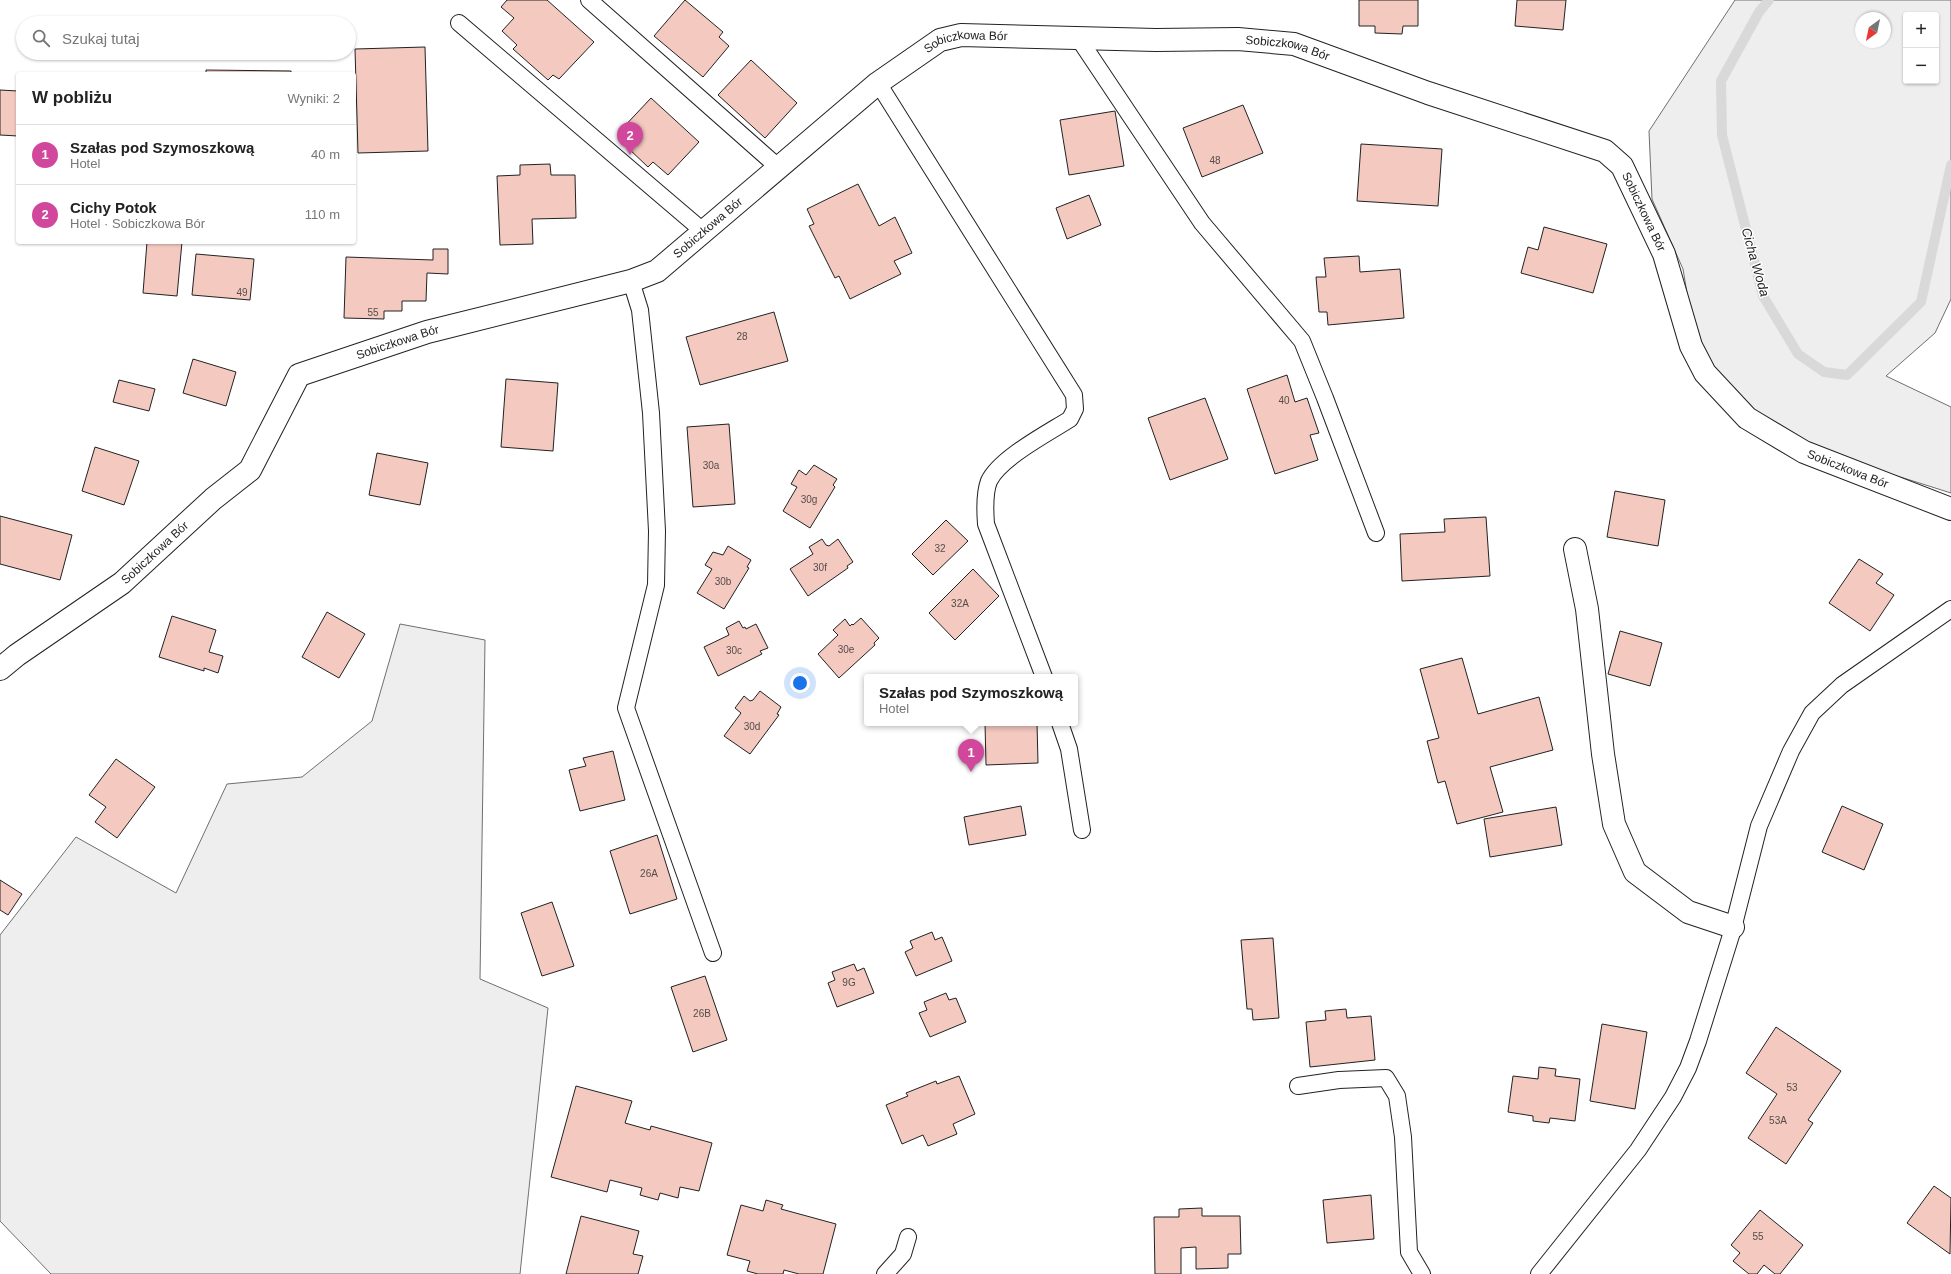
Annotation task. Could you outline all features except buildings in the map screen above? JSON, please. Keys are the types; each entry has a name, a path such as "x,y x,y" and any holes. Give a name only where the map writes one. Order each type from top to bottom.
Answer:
{"street":[{"name":"Sobiczkowa Bór","path":"0,669 17,655 122,583 213,499 250,470 300,375 427,332 631,281 657,270 677,255 703,231 878,83 940,40 961,35 1079,39 1238,39 1294,44 1428,93 1605,151 1622,166 1664,254 1691,346 1706,373 1747,418 1804,452 1951,509"},
{"path":"1575,549 1586,608 1603,754 1614,824 1635,872 1688,912 1733,927"}],"lane":[{"path":"589,0 778,167"},
{"path":"459,23 703,231"},
{"path":"1079,39 1202,223 1302,341 1326,398 1376,533"},
{"path":"878,83 1074,395 1075,409 1070,419 1004,462 989,482 985,505 986,524 1043,674"},
{"path":"631,281 640,310 651,413 657,531 656,585 626,708 713,953"},
{"path":"1539,1274 1638,1150 1673,1097 1688,1068 1698,1041 1733,927 1759,826 1791,751 1812,713 1842,685 1951,609"},
{"path":"1061,726 1069,749 1082,830"},
{"path":"1298,1086 1339,1080 1386,1078 1397,1096 1403,1137 1409,1252 1422,1274"},
{"path":"885,1274 903,1254 908,1237"}],"shaded area":[{"path":"1735,0 1951,0 1951,299 1935,333 1886,376 1951,407 1951,493 1856,463 1747,418 1698,359 1683,269 1652,199 1649,131"},
{"path":"400,624 485,640 480,979 548,1008 520,1274 51,1274 0,1221 0,935 76,837 176,893 227,784 302,777 372,721"}],"waterway":[{"name":"Cicha Woda","path":"1769,0 1759,12 1721,81 1722,135 1763,296 1798,354 1824,372 1847,375 1921,302 1951,165"}],"place":[{"name":"Cichy Potok","path":"630,155"},
{"name":"Szałas pod Szymoszkową","path":"971,772"}]}
